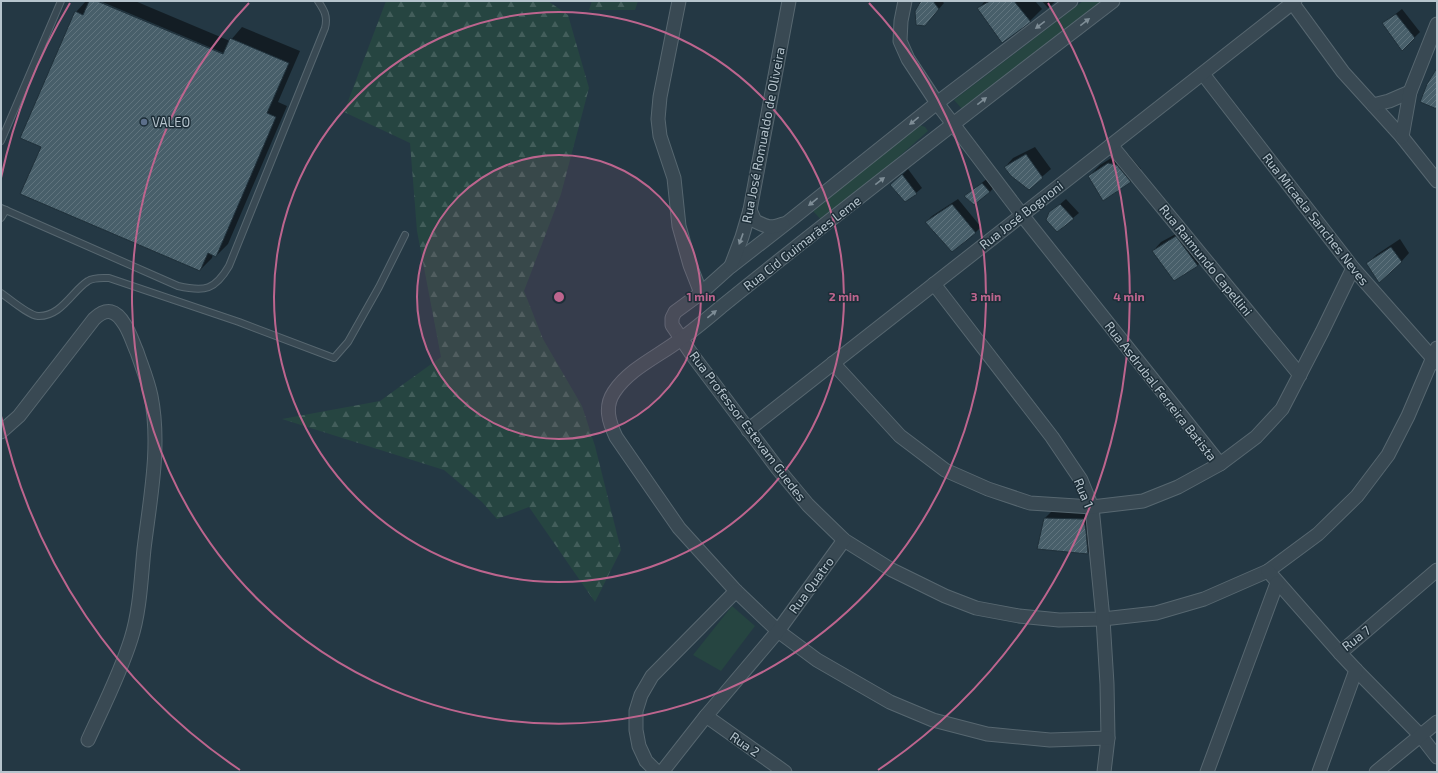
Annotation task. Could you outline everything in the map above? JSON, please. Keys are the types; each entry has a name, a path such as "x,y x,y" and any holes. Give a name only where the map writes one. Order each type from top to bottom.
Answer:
{"street":[{"path":"679,1 660,97 658,118 660,136 674,178 679,226 690,265 701,293"},
{"name":"Rua José Romualdo de Oliveira","path":"730,267 742,237 750,210 789,1"},
{"name":"Rua Asdrubal Ferreira Batista","path":"905,1 901,21 900,41 908,58 937,103 1022,215 1220,464"},
{"name":"Rua Cid Guimarães Leme","path":"675,312 701,293 730,267 937,103 1071,1"},
{"name":"Rua Cid Guimarães Leme","path":"1108,738 1050,740 987,734 933,720 890,702 816,660 778,630 736,591 679,528 616,437 610,424 608,414 609,403 614,392 627,376 682,339 953,124 1113,1"},
{"path":"1293,2 1343,72 1402,137 1437,182"},
{"name":"Rua José Bognoni","path":"748,430 1111,144 1204,74 1293,2"},
{"path":"1402,137 1410,92 1437,24"},
{"name":"Rua Micaela Sanches Neves","path":"1204,74 1353,268 1436,357"},
{"path":"1373,105 1389,101 1410,92"},
{"name":"Rua Raimundo Capellini","path":"1111,144 1300,375"},
{"path":"750,210 755,221 772,228 788,222"},
{"path":"833,363 900,436 945,470 988,489 1030,502 1092,507 1143,501 1178,487 1220,464 1256,437 1282,409 1353,268"},
{"name":"Rua 1","path":"934,284 1052,437 1081,480 1092,507 1103,619 1107,684 1108,738 1104,772"},
{"path":"1,432 19,416 94,318 100,313 107,311 114,312 121,318 128,329 143,368 151,396 155,458 138,603 131,638 121,666 88,740"},
{"name":"Rua Professor Estevam Guedes","path":"675,312 672,318 672,325 748,430 808,505 844,540 892,570 945,596 976,608 1019,616 1059,620 1103,619 1156,613 1204,599 1268,571 1318,534 1357,496 1388,455 1436,357"},
{"name":"Rua Quatro","path":"662,772 706,716 778,630 844,540"},
{"name":"Rua 7","path":"1268,571 1340,653 1437,570"},
{"path":"1207,772 1277,583"},
{"path":"657,772 646,761 639,746 636,730 636,711 641,695 652,676 736,591"},
{"path":"1340,653 1420,736 1437,757"},
{"path":"1319,772 1356,670"},
{"name":"Rua 2","path":"706,716 785,772"},
{"path":"1376,772 1437,722"}],"lane":[{"path":"1,141 61,1"},
{"path":"1,218 3,209 178,286 195,290 211,286 222,278 229,266 325,28 327,20 325,11 318,1"},
{"path":"1,293 30,313 38,316 49,314 60,308 89,280 109,278 245,324 334,358 348,342 405,235"}],"green space":[{"path":"386,1 548,1 568,15 589,88 561,194 524,291 543,339 582,406 595,446 621,550 595,602 529,507 497,519 482,502 444,470 282,419 380,401 441,357 417,231 410,143 344,112"},
{"path":"592,1 638,1 635,10 589,10"},
{"path":"1083,1 1102,1 962,109 954,100"},
{"path":"917,124 925,127 928,131 824,223 813,211"},
{"path":"732,606 755,626 721,671 693,655"}],"building":[{"path":"89,1 97,1 223,54 230,38 289,63 267,113 276,117 216,257 208,253 200,271 20,194 41,147 20,138 75,11 83,15"},
{"path":"921,1 933,1 939,9 925,26 916,25 915,11"},
{"path":"990,1 1014,1 1031,22 1002,43 977,8"},
{"path":"1396,14 1415,38 1402,51 1382,23"},
{"path":"1437,68 1437,109 1420,102 1427,84"},
{"path":"1026,154 1043,178 1029,190 1011,176 1004,167"},
{"path":"1108,163 1117,165 1131,182 1103,201 1088,176"},
{"path":"902,174 917,194 905,202 890,185"},
{"path":"982,183 990,192 974,205 964,196"},
{"path":"952,204 976,233 952,252 925,222"},
{"path":"1060,204 1074,219 1057,232 1046,220 1049,212"},
{"path":"1176,236 1198,266 1174,281 1152,251"},
{"path":"1391,247 1402,262 1379,283 1366,263"},
{"path":"1044,518 1084,519 1088,554 1037,549"}],"place":[{"name":"VALEO","path":"144,122"}]}
